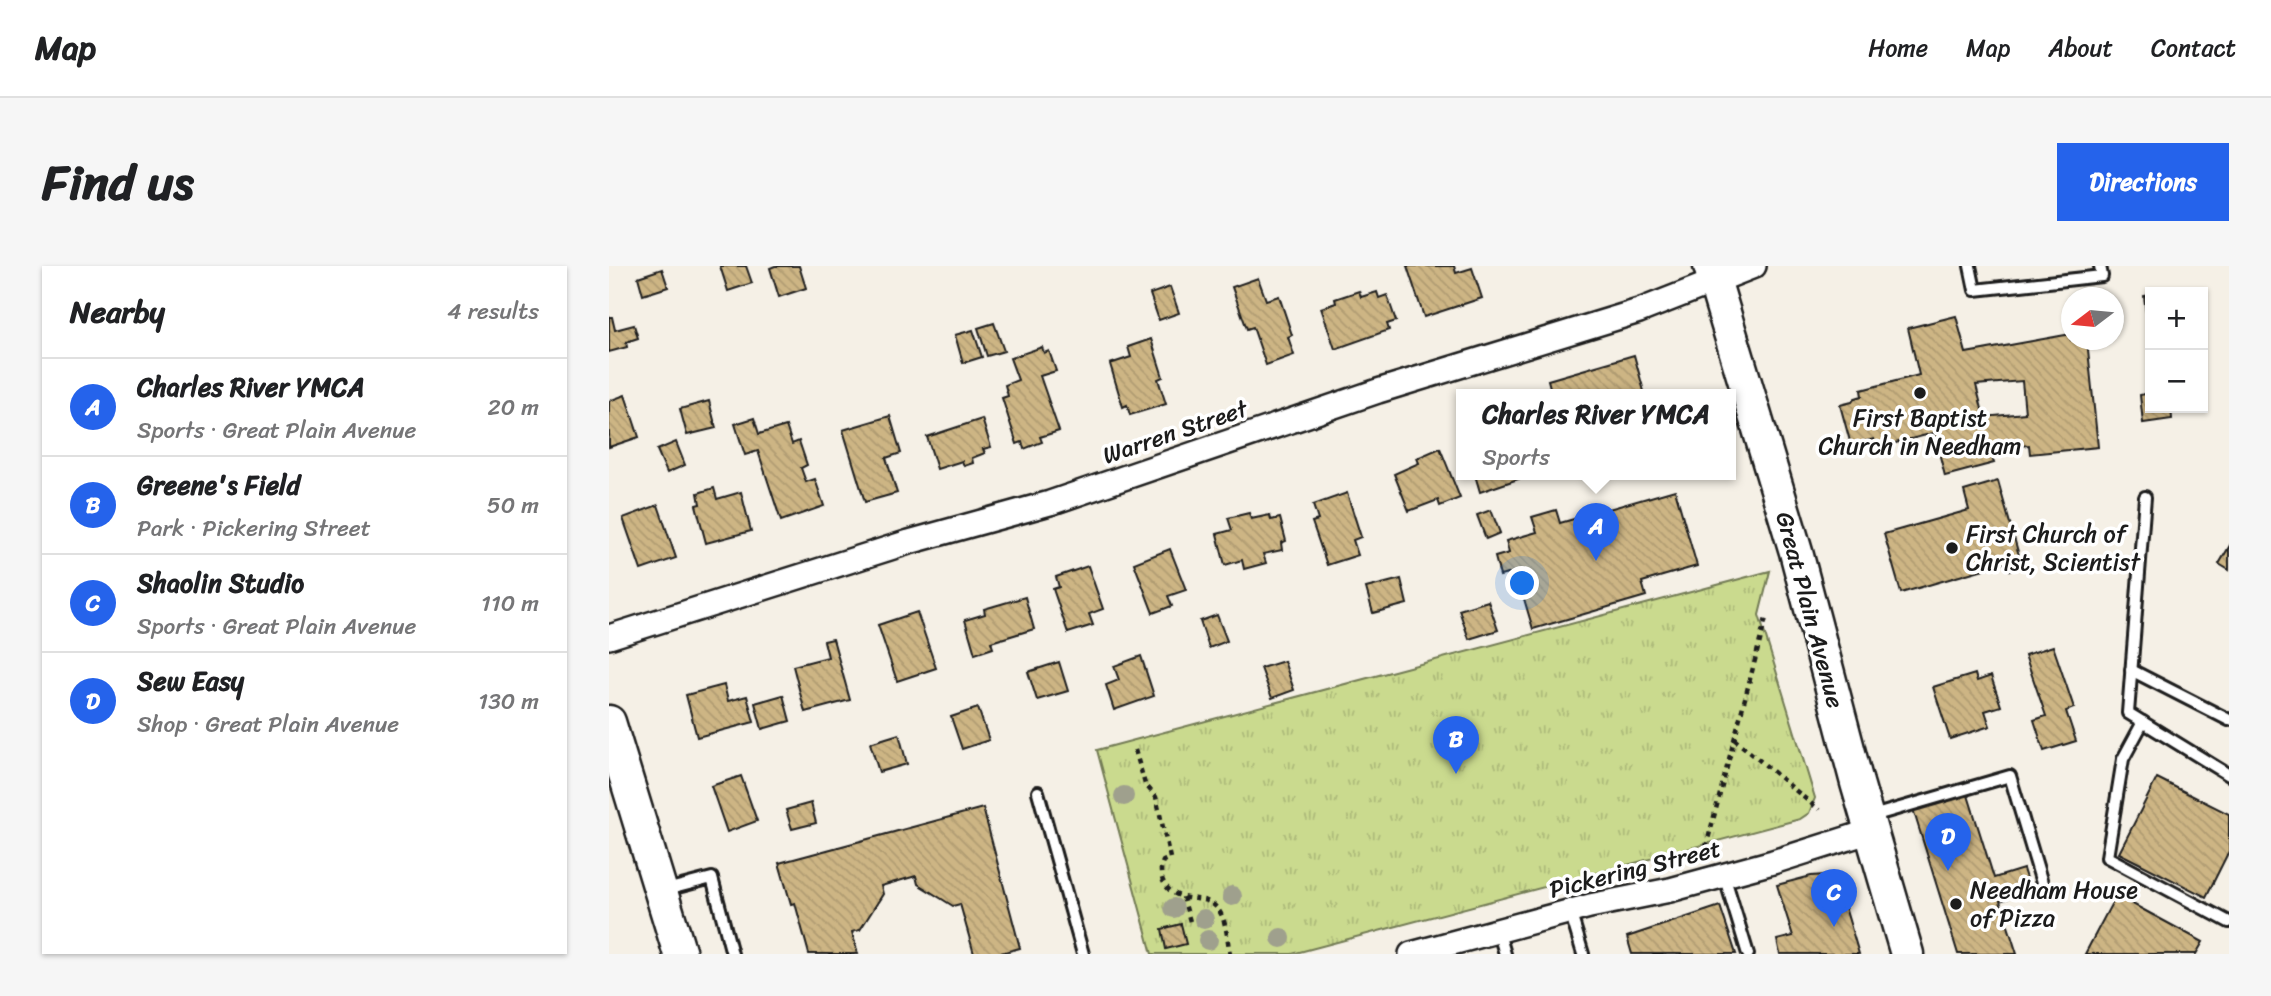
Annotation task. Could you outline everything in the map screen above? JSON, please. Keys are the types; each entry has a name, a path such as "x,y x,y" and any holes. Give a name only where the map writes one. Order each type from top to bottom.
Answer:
{"main road":[{"name":"Great Plain Avenue","path":"1712,273 1803,578 1869,825 1907,954"},
{"path":"609,722 680,954"}],"street":[{"name":"Warren Street","path":"609,637 909,542 1050,503 1378,391 1639,311 1712,273 1754,266"},
{"name":"Pickering Street","path":"1411,954 1570,911 1670,890 1773,862 1869,825"}],"lane":[{"path":"1970,266 1975,290 2102,276 2100,266"},
{"path":"2145,497 2128,713 2229,775"},
{"path":"2131,670 2229,720"},
{"path":"2143,722 2123,759 2107,857 2229,922"},
{"path":"1869,825 2010,776 2042,883"},
{"path":"1038,792 1083,954"},
{"path":"1724,875 1748,954"},
{"path":"661,891 712,878 732,954"},
{"path":"1570,911 1583,954"},
{"path":"1498,930 1505,954"}],"path":[{"path":"1706,846 1766,618"},
{"path":"1734,739 1819,810"},
{"path":"1135,750 1145,784 1156,797 1170,858 1163,861 1161,867 1163,883 1170,891 1183,897 1201,898 1217,908 1223,917 1230,954"},
{"path":"1183,897 1191,925"}],"green space":[{"path":"1770,571 1759,615 1815,798 1809,813 1800,819 1292,954 1152,954 1097,750"}],"building":[{"path":"720,266 746,266 752,283 728,291"},
{"path":"799,266 806,288 779,297 770,268"},
{"path":"1407,266 1454,266 1456,273 1472,268 1482,298 1424,317"},
{"path":"662,269 668,287 643,295 638,277"},
{"path":"1258,278 1266,300 1279,296 1292,335 1288,337 1294,355 1266,365 1253,327 1247,329 1232,287"},
{"path":"1170,287 1179,313 1159,320 1150,294"},
{"path":"1359,291 1361,297 1377,292 1379,298 1387,295 1396,321 1387,324 1389,330 1335,349 1321,308 1336,303 1335,299"},
{"name":"First Baptist Church in Needham","path":"1956,316 1966,353 2061,336 2061,350 2088,350 2098,447 2030,454 2029,445 1989,449 1994,463 1945,476 1934,433 1876,448 1874,439 1851,445 1840,405 1862,396 1861,390 1919,375 1908,328","holes":["2022,381 2025,413 1984,417 1976,385"]},
{"path":"609,317 612,317 615,330 634,325 638,338 626,342 627,347 609,352"},
{"path":"994,323 1004,351 987,356 978,328"},
{"path":"973,330 982,357 963,363 955,335"},
{"path":"1151,339 1163,377 1158,379 1166,404 1130,415 1127,405 1123,407 1110,364 1131,357 1128,347"},
{"path":"1042,347 1044,353 1049,351 1056,371 1040,376 1059,431 1040,437 1042,442 1024,449 1022,442 1017,444 1002,398 1008,396 1005,385 1018,380 1010,358"},
{"path":"1634,355 1643,389 1550,389 1548,380"},
{"path":"2145,394 2145,413 2171,413 2172,419 2143,423 2140,395"},
{"path":"625,395 639,437 609,447 609,401"},
{"path":"709,401 716,428 687,435 680,409"},
{"path":"890,416 901,453 886,458 897,493 865,502 843,430"},
{"path":"754,418 759,434 786,426 792,444 799,441 807,465 801,468 806,482 815,479 824,506 781,521 758,451 745,455 735,424"},
{"path":"982,419 991,447 983,449 985,453 972,458 973,463 964,466 962,461 937,469 927,437"},
{"path":"676,442 685,465 667,473 657,450"},
{"path":"1440,448 1460,498 1440,506 1438,500 1409,511 1394,474 1419,463 1417,458"},
{"path":"1476,480 1515,480 1480,492"},
{"name":"First Church of Christ, Scientist","path":"1998,481 2022,566 2010,570 2008,562 1901,593 1884,534 1969,510 1964,491"},
{"path":"714,488 717,499 741,492 751,531 706,543 696,505 700,504 698,493"},
{"path":"1675,490 1697,566 1642,582 1646,596 1533,629 1516,572 1500,576 1495,557 1509,553 1506,541 1537,532 1532,517 1556,510 1560,523"},
{"path":"1347,493 1361,537 1353,540 1358,555 1327,565 1312,522 1318,520 1313,505"},
{"path":"658,505 676,558 641,570 623,518"},
{"path":"1491,510 1500,533 1486,539 1477,515"},
{"path":"1249,513 1251,519 1270,515 1271,520 1280,518 1286,541 1281,543 1282,550 1263,554 1266,563 1244,569 1242,560 1225,565 1217,534 1232,530 1228,518"},
{"path":"2229,547 2229,570 2219,564"},
{"path":"1170,549 1186,590 1168,596 1172,606 1153,613 1134,563"},
{"path":"1088,566 1103,609 1089,614 1093,625 1068,633 1053,589 1059,587 1056,577"},
{"path":"1401,579 1407,604 1373,613 1366,588"},
{"path":"1025,597 1034,629 991,642 993,648 975,654 965,620 985,614 984,609"},
{"path":"1488,601 1498,630 1469,639 1459,610"},
{"path":"917,612 936,668 897,681 878,625"},
{"path":"1217,615 1227,641 1209,648 1200,621"},
{"path":"833,639 850,700 805,712 793,666 828,657 824,641"},
{"path":"2053,646 2074,708 2066,711 2076,741 2044,751 2034,720 2046,716 2025,655"},
{"path":"1141,656 1154,696 1114,710 1106,685 1119,680 1114,666"},
{"path":"1284,661 1294,690 1272,698 1261,668"},
{"path":"1059,662 1068,691 1037,700 1028,672"},
{"path":"1975,674 1977,681 1991,676 2001,706 1985,711 1990,726 1950,739 1933,687"},
{"path":"724,685 728,701 747,696 754,722 697,737 686,695"},
{"path":"783,695 790,721 762,729 755,703"},
{"path":"978,708 989,740 962,749 951,717"},
{"path":"899,734 907,764 879,772 870,743"},
{"path":"741,776 757,821 727,832 711,786"},
{"path":"2157,778 2229,814 2229,851 2206,897 2119,853"},
{"path":"1967,792 1994,878 2023,869 2030,891 2000,901 2017,954 1958,954 1913,809"},
{"path":"811,803 816,823 792,829 786,810"},
{"path":"983,808 1020,948 997,954 974,954 960,904 953,906 918,884 916,876 881,886 883,894 860,930 852,932 858,954 809,954 795,903 791,904 779,863"},
{"path":"1825,875 1839,887 1859,954 1780,954 1777,940 1793,936 1777,885"},
{"path":"2116,895 2203,942 2196,954 2085,954"},
{"path":"1720,906 1736,954 1632,954 1627,937"},
{"path":"1181,924 1186,944 1166,949 1162,929"}],"place":[{"name":"First Baptist Church in Needham","path":"1920,393"},
{"name":"First Church of Christ, Scientist","path":"1952,548"},
{"name":"Charles River YMCA","path":"1596,561"},
{"name":"Greene's Field","path":"1456,774"},
{"name":"Sew Easy","path":"1948,871"},
{"name":"Needham House of Pizza","path":"1956,904"},
{"name":"Shaolin Studio","path":"1834,927"}]}
